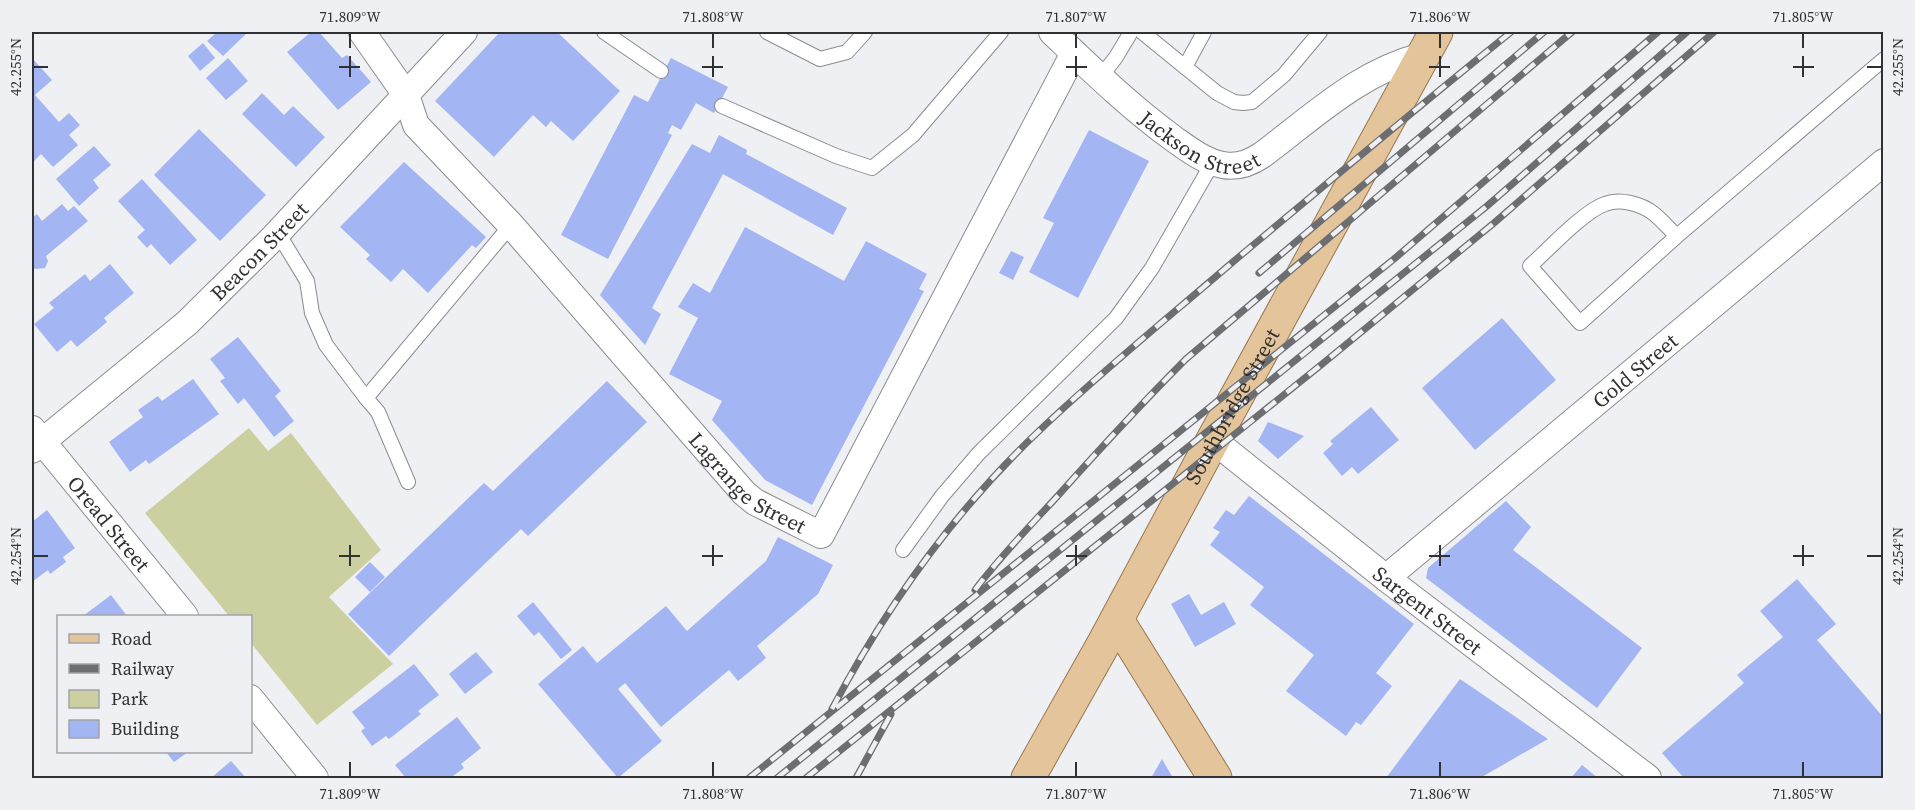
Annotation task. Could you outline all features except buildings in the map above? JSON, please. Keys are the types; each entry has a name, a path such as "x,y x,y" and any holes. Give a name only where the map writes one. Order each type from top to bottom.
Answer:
{"main road":[{"name":"Southbridge Street","path":"1029,778 1429,44"},
{"path":"1117,620 1215,778"}],"street":[{"name":"Lagrange Street","path":"362,32 406,95 416,126 511,225 744,493 755,502 820,536 1074,53"},
{"name":"Beacon Street","path":"35,440 188,323 278,233 464,32"},
{"name":"Jackson Street","path":"1052,32 1100,78 1159,128 1190,150 1213,162 1230,166 1255,160 1362,81 1429,44"},
{"name":"Gold Street","path":"1386,578 1884,162"},
{"name":"Oread Street","path":"35,440 184,615"},
{"name":"Sargent Street","path":"1213,440 1386,578 1648,778"},
{"path":"252,700 315,778"}],"lane":[{"path":"604,32 661,71"},
{"path":"767,32 820,59 847,52 864,32"},
{"path":"722,106 836,156 872,168 913,135 1001,32"},
{"path":"1100,78 1131,32"},
{"path":"1142,32 1225,99 1243,104 1252,102 1284,75 1320,32"},
{"path":"1185,67 1204,32"},
{"path":"1677,236 1653,213 1639,205 1623,202 1606,203 1589,213 1530,266 1580,323 1677,236 1884,59"},
{"path":"903,550 942,496 979,453 1116,318 1152,268 1213,162"},
{"path":"366,398 511,225"},
{"path":"278,233 307,281 312,313 326,345 378,412 408,482"}],"green space":[{"path":"249,428 268,451 291,433 381,550 329,597 393,664 317,725 252,644 252,615 228,615 145,513"}],"railway":[{"path":"832,709 875,634 924,561 979,493 1040,430 1234,261 1511,32"},
{"path":"1259,273 1544,32"},
{"path":"975,590 1023,533 1186,359 1572,32"},
{"path":"749,778 1394,259 1658,32"},
{"path":"777,778 1487,206 1687,32"},
{"path":"806,778 1321,365 1494,223 1714,32"},
{"path":"856,778 891,714"}]}
